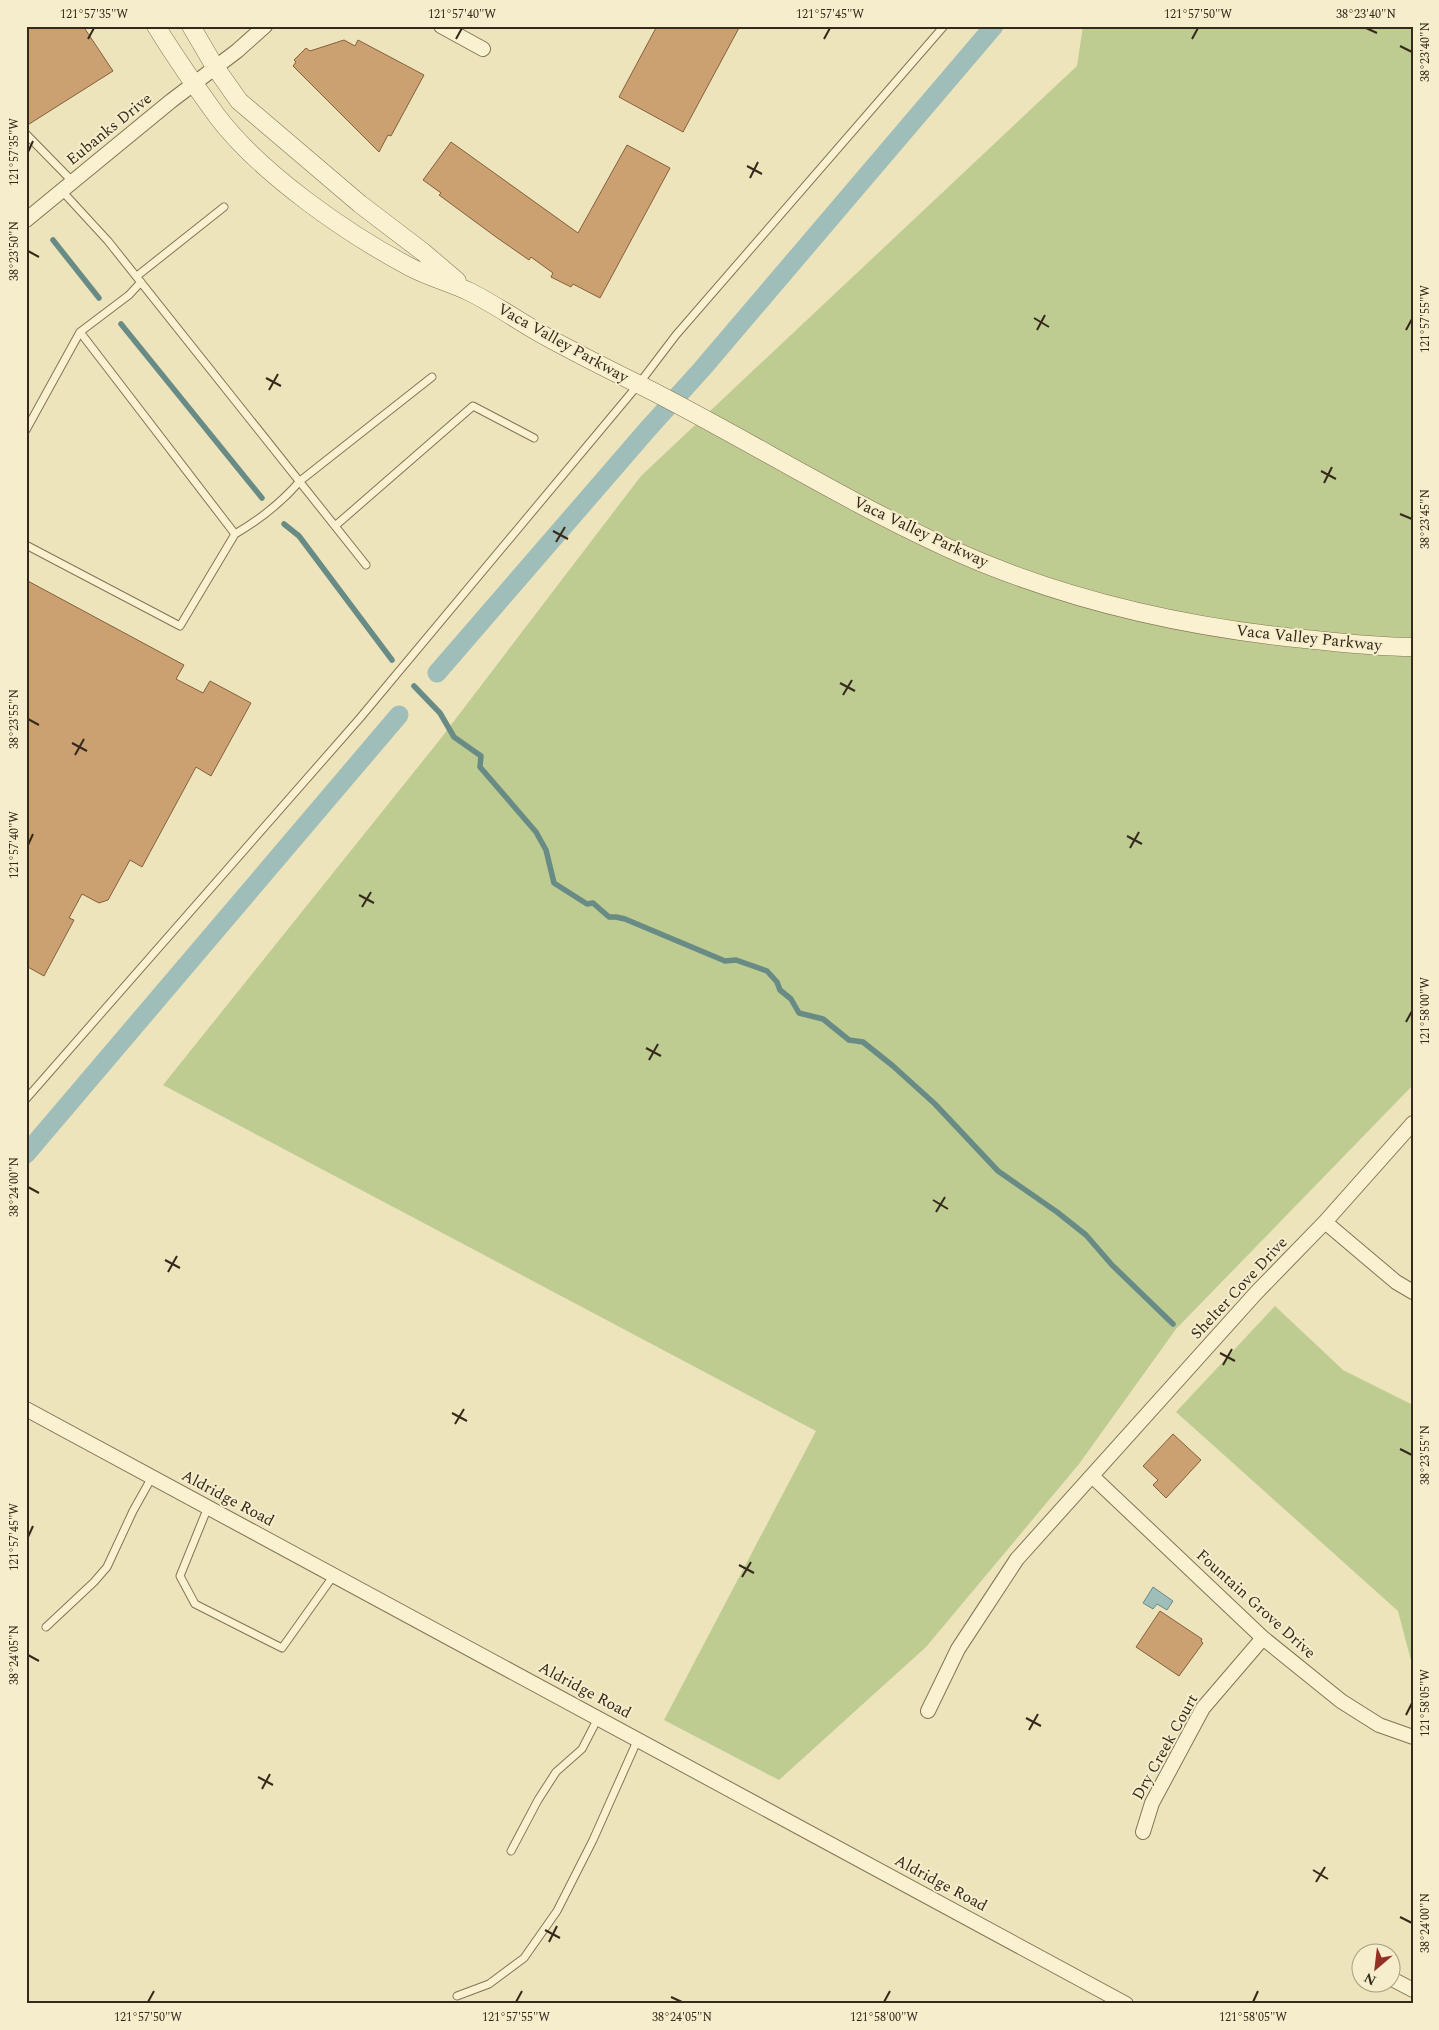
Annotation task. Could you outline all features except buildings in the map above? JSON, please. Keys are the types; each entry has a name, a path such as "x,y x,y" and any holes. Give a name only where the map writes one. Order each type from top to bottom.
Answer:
{"street":[{"name":"Vaca Valley Parkway","path":"156,26 219,118 257,159 306,200 359,237 413,268 471,292 543,335 685,409 872,512 952,550 1030,581 1104,603 1184,622 1239,631 1379,647 1413,646"},
{"name":"Vaca Valley Parkway","path":"191,26 239,101 360,204 423,252 471,292"},
{"name":"Eubanks Drive","path":"26,220 265,26"},
{"path":"441,26 483,49"},
{"name":"Shelter Cove Drive","path":"928,1711 958,1649 1017,1559 1256,1293 1325,1222 1413,1123"},
{"path":"1325,1222 1396,1282 1413,1292"},
{"name":"Aldridge Road","path":"26,1409 1126,2004"},
{"name":"Fountain Grove Drive","path":"1092,1476 1264,1638 1341,1701 1379,1725 1413,1737"},
{"name":"Dry Creek Court","path":"1143,1832 1152,1803 1203,1708 1264,1638"},
{"path":"1402,1984 1413,1990"}],"lane":[{"path":"26,1099 360,718 644,388 676,335 944,26"},
{"path":"26,134 73,182"},
{"path":"62,191 108,241 139,279 366,565"},
{"path":"26,430 80,332 129,295 139,279 224,207"},
{"path":"80,332 236,534"},
{"path":"26,545 180,626 236,534 250,526 290,493 300,482 432,377"},
{"path":"335,526 472,406 534,438"},
{"path":"46,1627 108,1567 133,1511 152,1477"},
{"path":"208,1507 180,1576 196,1604 282,1648 334,1575"},
{"path":"511,1851 538,1800 556,1772 582,1750 598,1717"},
{"path":"457,1996 489,1984 524,1958 557,1911 593,1840 638,1739"}],"green space":[{"path":"1083,26 1413,26 1413,1085 1176,1329 1079,1464 926,1647 779,1780 664,1720 816,1431 163,1085 438,742 641,476 1077,66"},
{"path":"1275,1306 1343,1370 1413,1405 1413,1668 1398,1611 1176,1412"}],"water":[{"path":"1153,1587 1173,1601 1167,1610 1157,1604 1153,1609 1143,1603"}],"waterway":[{"path":"437,673 702,369 994,26"},
{"path":"53,240 99,298"},
{"path":"121,324 262,498"},
{"path":"284,524 299,536 392,660"},
{"path":"414,686 440,713 454,737 481,756 480,767 536,832 546,850 554,883 587,904 593,903 609,917 625,919 725,961 736,960 767,971 777,982 780,990 791,999 799,1013 823,1019 849,1040 863,1042 893,1066 935,1104 998,1171 1057,1212 1086,1235 1112,1265 1173,1324"},
{"path":"26,1154 399,715"}]}
